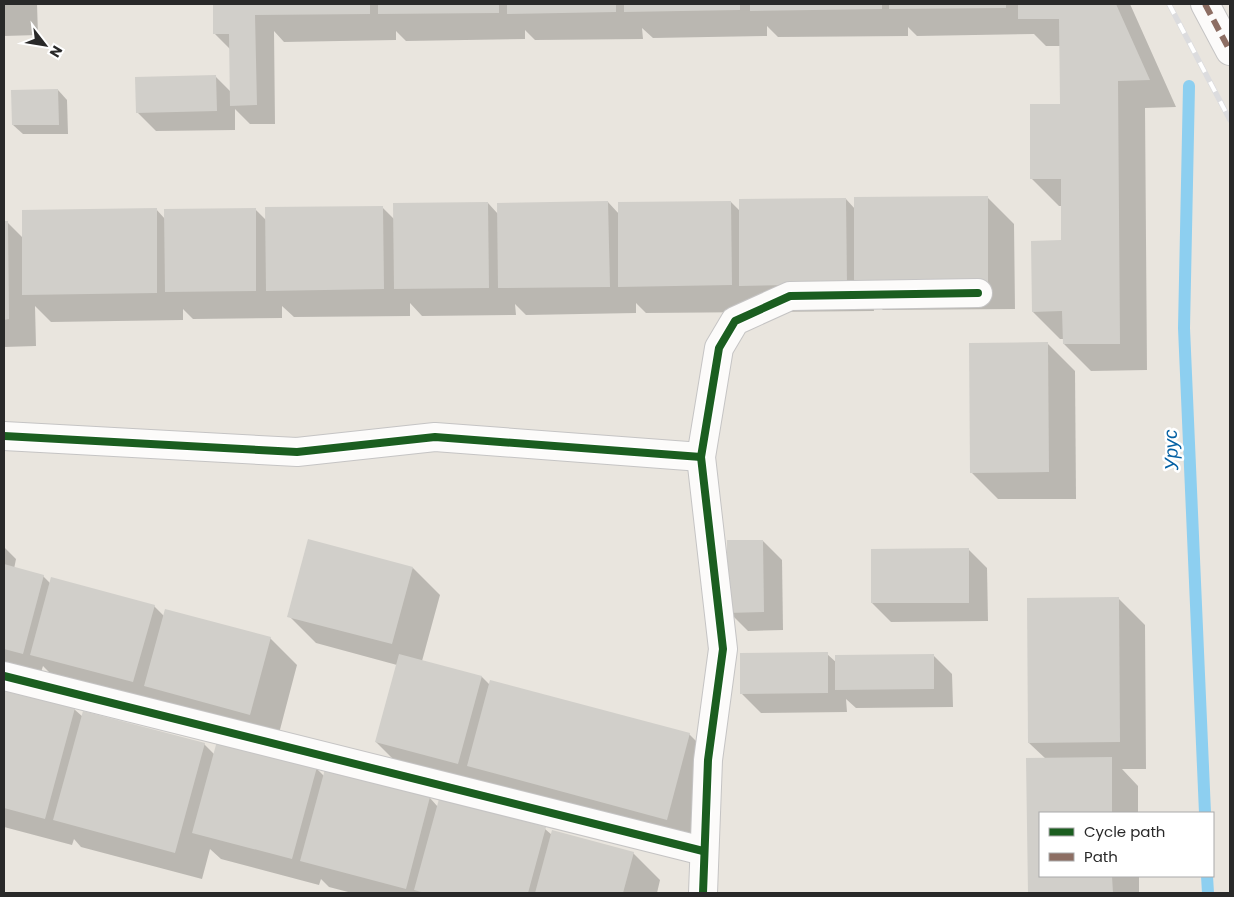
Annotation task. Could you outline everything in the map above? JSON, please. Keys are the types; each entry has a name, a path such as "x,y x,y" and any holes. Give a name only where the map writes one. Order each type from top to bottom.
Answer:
{"street":[{"path":"1205,4 1230,51"},
{"path":"702,893 708,760 724,649 701,457 719,348 735,321 790,296 978,292"},
{"path":"4,436 298,452 435,437 701,457"},
{"path":"4,676 704,851"}],"building":[{"path":"213,4 370,4 370,14 255,15 257,105 230,106 229,34 213,34"},
{"path":"378,4 499,4 499,13 378,14"},
{"path":"507,4 616,4 616,12 507,14"},
{"path":"624,4 740,4 740,10 624,12"},
{"path":"750,4 882,4 882,9 750,11"},
{"path":"889,4 1006,4 1006,8 889,9"},
{"path":"1018,4 1116,4 1150,80 1118,81 1120,344 1063,344 1062,311 1032,312 1031,241 1061,240 1061,179 1030,179 1030,104 1060,104 1059,19 1018,19"},
{"path":"216,75 217,111 136,113 135,77"},
{"path":"58,89 59,125 12,125 11,90"},
{"path":"988,196 988,282 854,284 854,197"},
{"path":"846,198 847,284 739,286 739,199"},
{"path":"608,201 610,287 498,288 497,203"},
{"path":"731,201 732,285 618,287 618,202"},
{"path":"488,202 489,288 394,289 393,203"},
{"path":"383,206 384,289 266,291 265,207"},
{"path":"157,208 157,293 22,295 22,210"},
{"path":"256,208 256,291 165,292 164,209"},
{"path":"4,221 8,221 9,319 4,320"},
{"path":"1048,342 1049,472 970,473 969,343"},
{"path":"308,539 413,567 392,644 287,617"},
{"path":"727,540 763,540 764,612 727,613"},
{"path":"969,548 969,603 871,603 871,549"},
{"path":"4,564 44,575 23,654 4,649"},
{"path":"51,577 155,605 133,682 30,655"},
{"path":"1119,597 1120,742 1028,743 1027,598"},
{"path":"165,609 271,637 250,715 144,686"},
{"path":"828,652 828,693 740,694 740,653"},
{"path":"399,654 482,676 458,764 375,742"},
{"path":"934,654 934,689 835,690 835,655"},
{"path":"490,680 690,733 667,820 467,766"},
{"path":"4,689 75,708 45,819 4,808"},
{"path":"83,711 205,743 175,853 53,820"},
{"path":"217,741 317,767 292,859 192,833"},
{"path":"1112,757 1112,812 1039,812 1039,877 1112,877 1113,893 1028,893 1026,758"},
{"path":"325,769 430,797 406,889 300,861"},
{"path":"439,799 546,827 528,893 425,893 414,890"},
{"path":"552,830 634,852 623,893 535,893"}],"waterway":[{"name":"Урус","path":"1189,86 1184,328 1205,812"},
{"name":"Урус","path":"1207,877 1208,893"}],"railway":[{"path":"1169,4 1230,120"}],"marked path":[{"path":"1205,4 1230,51"}],"cycle path":[{"path":"703,893 708,760 723,649 701,457 719,348 735,321 790,296 978,293"},
{"path":"4,436 297,452 435,437 701,457"},
{"path":"4,676 703,851"}]}
